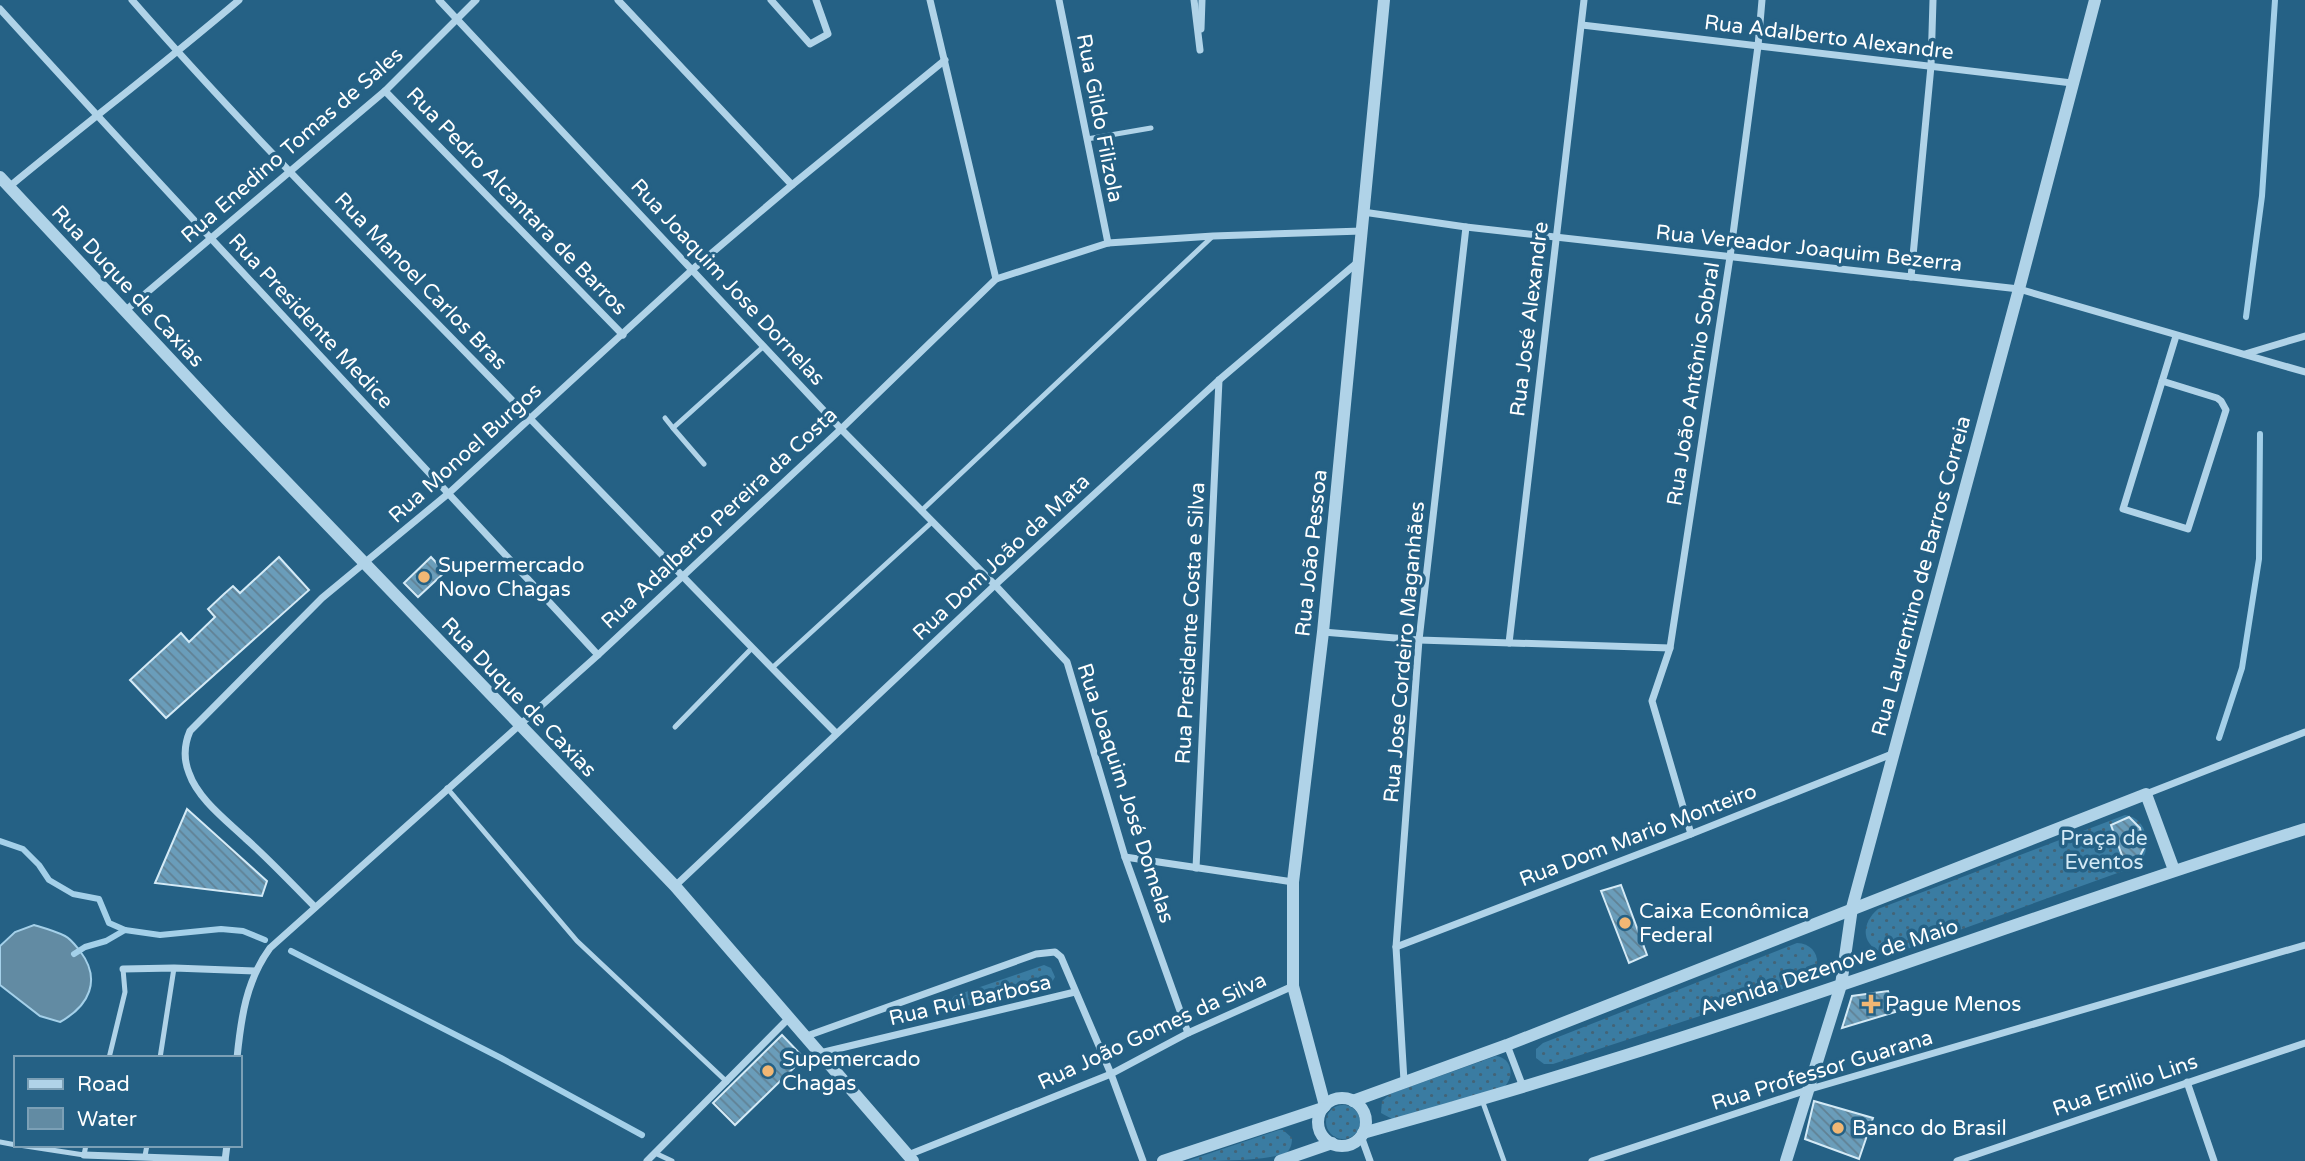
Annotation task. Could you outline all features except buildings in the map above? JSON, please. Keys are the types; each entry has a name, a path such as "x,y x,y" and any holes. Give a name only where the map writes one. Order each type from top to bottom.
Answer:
{"street":[{"name":"Rua Manoel Carlos Bras","path":"132,0 290,172 681,577 836,733"},
{"path":"5,182 178,52 239,0"},
{"name":"Rua Joaquim Jose Dornelas","path":"439,0 841,429 995,584"},
{"name":"Rua Enedino Tomas de Sales","path":"125,311 385,92 476,0"},
{"path":"618,0 792,185"},
{"path":"771,0 810,44 828,34 816,0"},
{"path":"930,0 996,279"},
{"name":"Rua Gildo Filizola","path":"1059,0 1108,243"},
{"path":"1194,0 1200,50 1202,0"},
{"name":"Rua João Pessoa","path":"1324,1107 1293,986 1293,882 1323,632 1384,0"},
{"name":"Rua José Alexandre","path":"1509,643 1584,0"},
{"name":"Rua João Antônio Sobral","path":"1691,834 1652,701 1670,648 1730,257 1762,0"},
{"path":"1911,277 1931,66 1933,0"},
{"name":"Rua Laurentino de Barros Correia","path":"1786,1161 1841,985 1852,908 2095,0"},
{"name":"Rua Presidente Medice","path":"0,9 598,655"},
{"name":"Rua Adalberto Alexandre","path":"1582,25 2072,83"},
{"name":"Rua Monoel Burgos","path":"315,907 225,820 199,790 189,775 185,759 185,744 190,731 322,598 449,493 693,270 945,60"},
{"name":"Rua Pedro Alcantara de Barros","path":"385,92 623,335"},
{"name":"Rua Duque de Caxias","path":"5,182 364,564 674,886 911,1158"},
{"name":"Rua Vereador Joaquim Bezerra","path":"1363,212 1466,227 2019,289 2305,372"},
{"name":"Rua Jose Cordeiro Maganhães","path":"1404,1081 1396,947 1419,640 1466,227"},
{"name":"Rua Adalberto Pereira da Costa","path":"237,1056 247,992 255,971 270,948 598,655 841,429 996,279 1108,243 1362,231"},
{"name":"Rua Dom João da Mata","path":"674,886 995,584 1219,380 1359,262"},
{"path":"2162,381 2217,398 2226,411 2188,528 2123,509 2162,381 2176,336"},
{"path":"2245,354 2305,337"},
{"name":"Rua Presidente Costa e Silva","path":"1196,868 1219,380"},
{"name":"Rua Joaquim José Domelas","path":"995,584 1067,662 1125,857 1188,1033"},
{"path":"1323,632 1419,640 1670,648"},
{"path":"2174,870 2146,794 2305,732"},
{"name":"Rua Dom Mario Monteiro","path":"1396,947 1892,754"},
{"name":"Avenida Dezenove de Maio","path":"1353,1101 1507,1045 2146,794"},
{"name":"Avenida Dezenove de Maio","path":"1362,1135 1523,1088 1841,985 2174,870 2305,829"},
{"path":"1125,857 1293,882"},
{"name":"Rua Professor Guarana","path":"1592,1161 1807,1090 2305,945"},
{"name":"Rua Rui Barbosa","path":"803,1037 1036,954 1055,951 1061,957 1111,1074 1143,1161"},
{"path":"123,969 255,971"},
{"name":"Rua João Gomes da Silva","path":"911,1158 1111,1074 1188,1033 1293,986"},
{"name":"Rua Rui Barbosa","path":"819,1054 1075,992"},
{"path":"647,1161 788,1019"},
{"name":"Rua Emilio Lins","path":"1957,1161 2305,1043"},
{"path":"1507,1045 1523,1088"},
{"path":"2187,1082 2214,1161"},
{"path":"1163,1161 1324,1107 1340,1098 1359,1105 1365,1115 1362,1135 1370,1161"},
{"path":"1324,1107 1319,1118 1319,1128 1323,1137 1332,1143"},
{"path":"1280,1161 1332,1143 1348,1145 1362,1135"},
{"path":"84,1155 225,1160"}],"lane":[{"path":"1087,139 1151,128"},
{"path":"921,510 1213,236"},
{"path":"673,428 764,346"},
{"path":"665,418 704,464"},
{"path":"772,668 932,523"},
{"path":"675,727 752,648"},
{"path":"447,788 577,940 727,1082"},
{"path":"160,1056 174,968"},
{"path":"109,1056 125,992 123,969"},
{"path":"1482,1100 1504,1161"},
{"path":"30,1147 84,1155 86,1147"},
{"path":"145,1156 147,1147"},
{"path":"655,1153 672,1161"}],"green space":[{"name":"Praça de Eventos","path":"2125,815 2139,822 2146,836 2145,852 2137,866 1893,954 1876,949 1867,938 1867,924 1878,909"},
{"path":"1797,943 1810,947 1816,956 1816,968 1810,980 1553,1064 1544,1064 1536,1058 1536,1049 1543,1043"},
{"path":"1044,965 1051,968 1055,977 1049,987 957,1008 949,1003 954,996"},
{"path":"1496,1056 1506,1060 1510,1068 1510,1078 1504,1087 1394,1120 1381,1113 1382,1101 1390,1094"},
{"path":"1343,1105 1355,1110 1360,1122 1355,1134 1343,1139 1331,1134 1326,1122 1331,1110"},
{"path":"1279,1130 1292,1138 1286,1153 1252,1159 1187,1161"}],"water":[{"path":"34,925 69,939 87,962 90,972 91,982 85,1000 70,1016 60,1022 40,1016 0,985 0,946 15,932"}],"waterway":[{"path":"2246,317 2262,196 2275,0"},
{"path":"2219,738 2242,668 2259,559 2260,434"},
{"path":"0,841 23,849 49,880 73,894 99,899 109,923 125,930"},
{"path":"74,954 125,930 160,935 221,929 243,931 265,940"},
{"path":"291,951 501,1058 642,1135"}],"place":[{"name":"Supermercado Novo Chagas","path":"424,577"},
{"name":"Caixa Econômica Federal","path":"1625,923"},
{"name":"Pague Menos","path":"1871,1004"},
{"name":"Supemercado Chagas","path":"768,1071"},
{"name":"Banco do Brasil","path":"1838,1128"}]}
